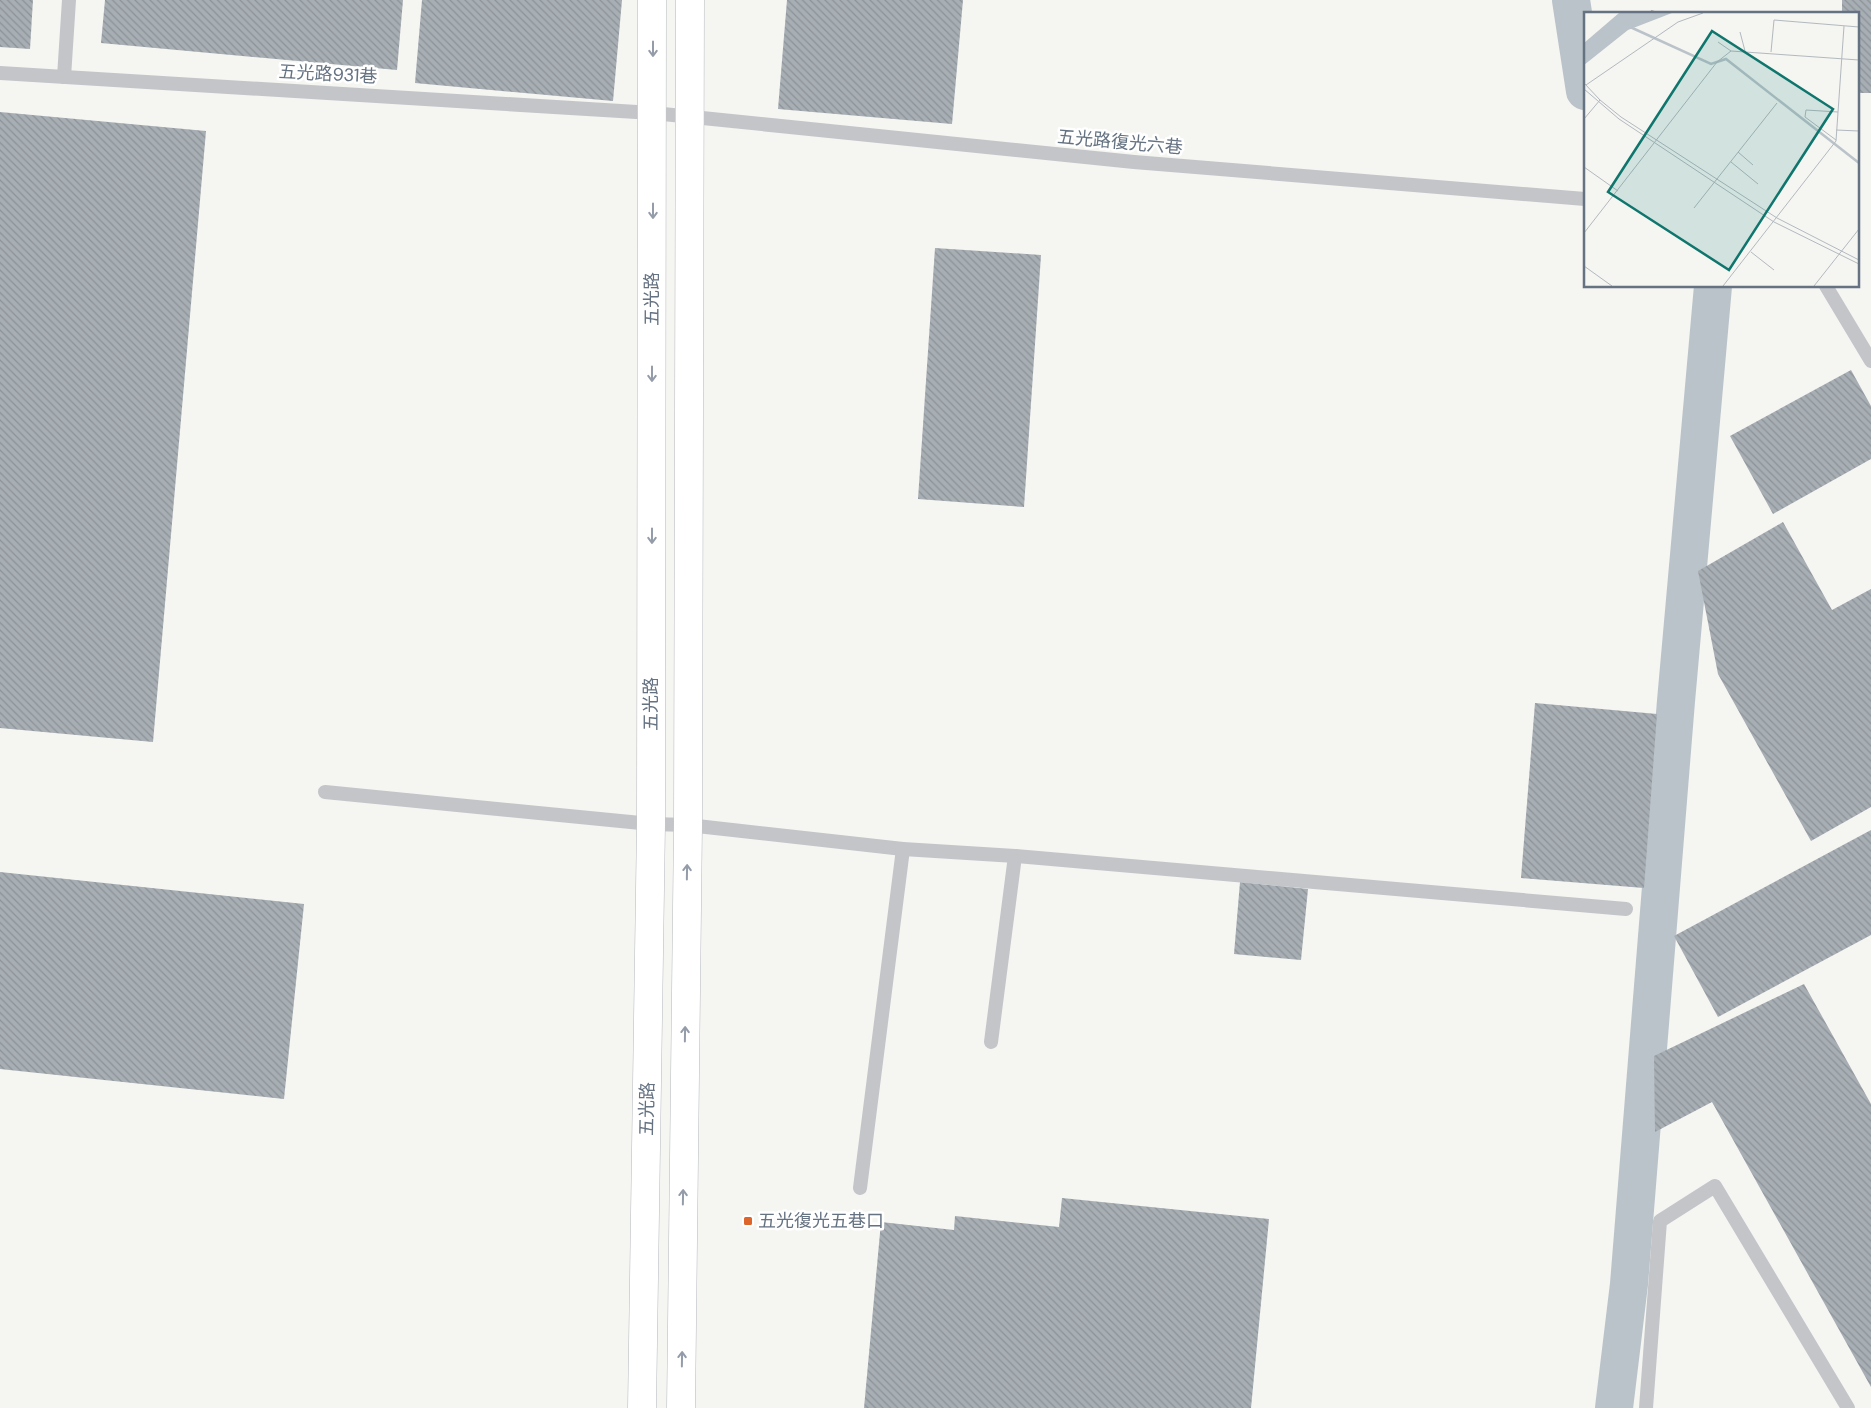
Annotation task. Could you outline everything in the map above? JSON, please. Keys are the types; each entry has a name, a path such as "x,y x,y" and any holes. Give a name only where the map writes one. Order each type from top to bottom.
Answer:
{"main road":[{"name":"五光路","path":"642,1408 651,824 652,0"},
{"path":"681,1408 688,825 690,0"}],"lane":[{"path":"64,78 69,0"},
{"name":"五光路931巷","path":"0,73 653,113"},
{"name":"五光路復光六巷","path":"653,113 1134,162 1579,199"},
{"path":"1827,288 1871,361"},
{"path":"325,792 651,824 688,825 903,849 1015,856 1626,909"},
{"path":"860,1188 903,849"},
{"path":"991,1042 1015,856"},
{"path":"1646,1408 1660,1221 1716,1186 1848,1408"}],"building":[{"path":"0,0 33,0 30,49 0,47"},
{"path":"105,0 403,0 397,70 101,43"},
{"path":"422,0 622,0 613,101 415,83"},
{"path":"787,0 963,0 952,124 778,109"},
{"path":"1842,0 1871,0 1871,93 1858,93 1858,12 1842,12"},
{"path":"0,112 206,131 153,742 0,728"},
{"path":"935,248 1041,255 1024,507 918,499"},
{"path":"1851,370 1871,406 1871,459 1773,514 1730,436"},
{"path":"1783,522 1832,610 1871,589 1871,807 1811,841 1718,674 1698,571"},
{"path":"1535,703 1657,714 1644,888 1521,878"},
{"path":"1871,830 1871,935 1718,1017 1674,936"},
{"path":"0,872 304,904 284,1099 0,1069"},
{"path":"1240,882 1308,889 1301,960 1234,954"},
{"path":"1804,984 1871,1104 1871,1387 1712,1102 1655,1132 1654,1056"},
{"path":"1062,1198 1269,1219 1251,1408 864,1408 881,1222 954,1230 955,1216 1059,1227"}],"waterway":[{"path":"1571,0 1584,84"},
{"path":"1614,1408 1629,1284 1676,701 1713,288"}],"place":[{"name":"五光復光五巷口","path":"748,1221"}]}
